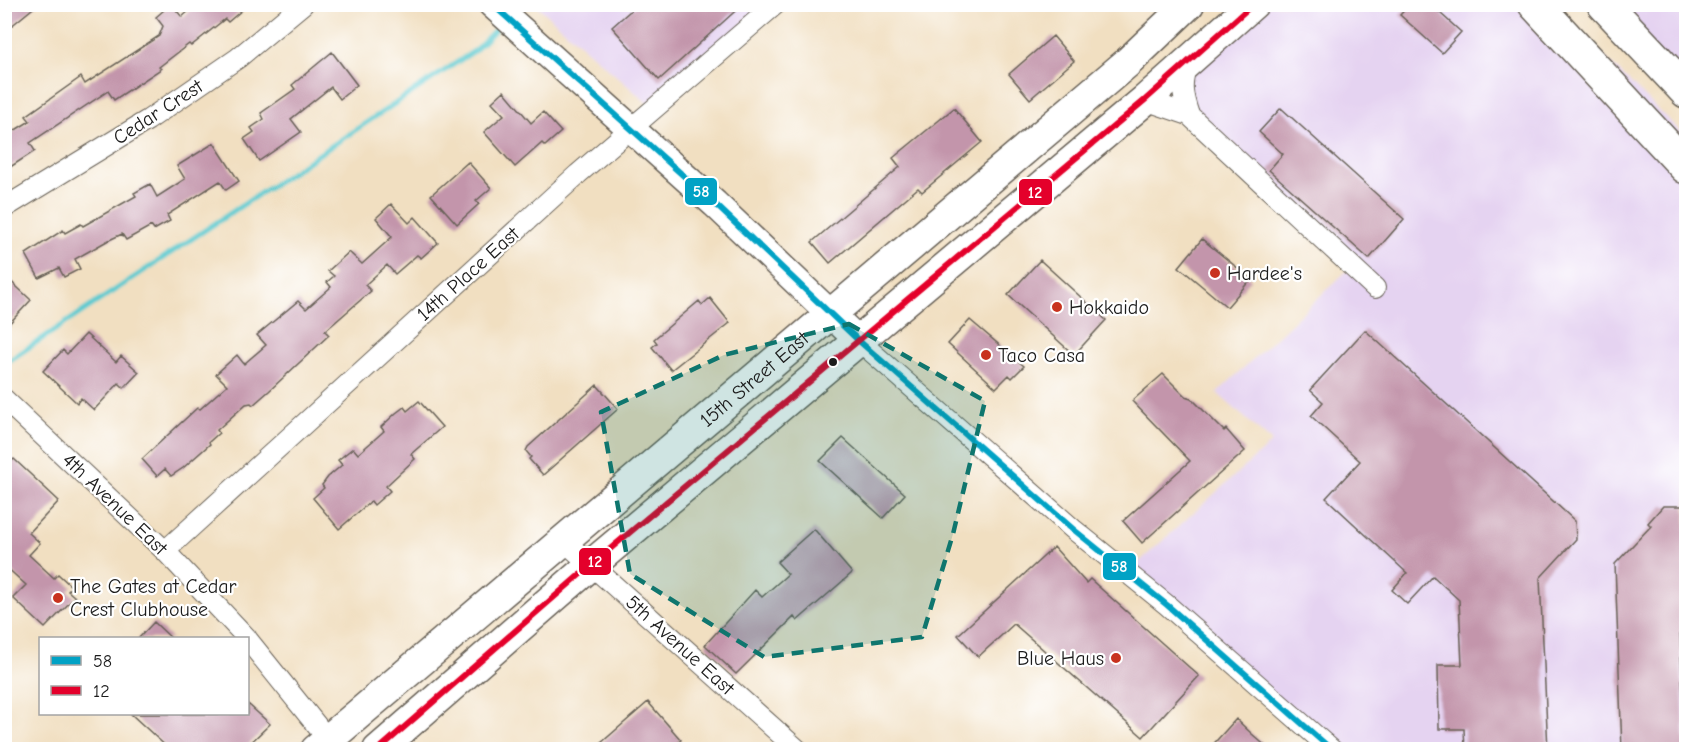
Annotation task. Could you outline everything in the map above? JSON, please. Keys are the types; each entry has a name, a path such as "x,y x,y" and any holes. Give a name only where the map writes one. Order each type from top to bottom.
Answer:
{"highway":[{"path":"1535,4 1686,167"},
{"path":"1604,4 1686,91"}],"main road":[{"name":"15th Street East","path":"327,746 562,539 1128,63 1189,4"},
{"name":"15th Street East","path":"378,750 591,565 1145,100 1253,4"}],"street":[{"name":"Cedar Crest","path":"4,208 148,120 238,58 303,4"},
{"path":"492,4 858,340 1073,529 1167,605 1332,750"},
{"name":"14th Place East","path":"165,550 630,129 776,4"},
{"path":"1188,62 1182,77 1182,86 1189,115"},
{"path":"1145,100 1189,115 1375,288"},
{"name":"4th Avenue East","path":"4,399 165,550 245,637"},
{"name":"5th Avenue East","path":"562,539 798,750"},
{"name":"4th Avenue East","path":"249,642 327,746"}],"highlighted area":[{"path":"849,324 985,401 953,534 922,637 764,657 630,574 601,412 724,355"}],"shaded area":[{"path":"536,5 776,5 654,109"},
{"path":"1260,5 1551,5 1686,137 1686,749 1335,749 1127,573 1272,442 1217,393 1351,267 1174,86"},
{"path":"1604,5 1686,5 1686,91"}],"building":[{"path":"4,4 38,4 4,32"},
{"path":"171,4 182,17 197,4 249,4 228,22 225,19 191,46 189,44 159,67 161,69 114,100 108,91 30,143 35,151 4,171 4,137 30,121 26,116 81,77 85,84 159,36 163,26 156,17"},
{"path":"638,4 743,4 659,80 612,27"},
{"path":"1410,4 1430,4 1461,32 1442,53 1400,15"},
{"path":"1053,36 1074,61 1030,99 1009,74"},
{"path":"332,52 357,85 340,99 331,87 291,119 301,132 259,161 244,139 254,132 251,128 264,119 261,113 295,89 292,85"},
{"path":"504,91 531,123 543,112 561,132 545,146 542,143 515,167 484,132 504,115 492,102"},
{"path":"954,108 982,142 922,192 918,188 830,263 812,242 900,167 893,158"},
{"path":"1281,108 1404,219 1369,259 1269,170 1283,154 1259,132"},
{"path":"214,143 239,181 226,190 220,181 167,215 170,221 154,230 151,226 126,240 122,234 107,241 75,259 80,269 64,277 59,268 39,278 26,254 63,230 65,233 81,224 83,226 136,196 134,193 150,184 157,197 185,179 177,166"},
{"path":"468,162 491,188 476,201 479,204 457,224 431,195"},
{"path":"391,204 409,223 415,217 438,243 421,258 417,255 395,274 387,265 365,285 371,291 325,331 329,335 269,391 253,405 246,404 217,430 219,433 209,442 210,444 183,468 171,476 165,469 157,476 142,459 197,408 199,410 227,385 216,374 237,355 244,364 266,345 257,335 298,301 306,309 331,287 327,282 334,276 328,271 349,252 362,264 392,237 376,218"},
{"name":"Hardee's","path":"1202,239 1251,279 1227,307 1179,267"},
{"name":"Hokkaido","path":"1040,260 1106,320 1074,355 1008,295"},
{"path":"4,275 31,300 4,329"},
{"path":"710,298 730,323 671,370 652,347 657,343 654,339 699,301 702,305"},
{"name":"Taco Casa","path":"970,320 1024,366 1012,378 1009,375 996,388 948,344"},
{"path":"1365,330 1575,521 1576,539 1540,578 1548,750 1465,750 1464,729 1439,729 1438,665 1462,665 1459,600 1433,576 1407,604 1392,590 1407,573 1326,498 1360,461 1311,416 1323,402 1310,390"},
{"path":"86,334 116,362 121,356 139,372 124,388 119,383 94,410 81,398 77,403 43,371 63,350 67,354"},
{"path":"1163,374 1224,431 1226,429 1245,451 1142,543 1123,521 1190,461 1132,401"},
{"path":"597,385 618,409 543,475 529,459 531,457 526,451 528,447"},
{"path":"419,401 442,427 411,454 415,459 386,486 390,491 374,505 371,501 339,529 313,498 324,488 322,485 328,477 342,465 338,460 353,448 358,454 384,431 381,427 396,413 404,407 407,411"},
{"path":"843,438 905,494 883,518 820,461"},
{"path":"14,459 59,501 29,533 40,543 29,555 54,578 58,574 72,587 68,591 75,597 45,628 13,598 26,585 4,565 4,468"},
{"path":"1663,506 1686,506 1686,626 1680,633 1685,750 1622,750 1615,564 1651,526 1648,523"},
{"path":"814,529 852,573 797,621 794,617 736,674 705,645 755,590 762,597 788,574 777,562"},
{"name":"Blue Haus","path":"1054,547 1086,583 1090,579 1199,676 1143,737 1014,624 978,657 958,635"},
{"path":"154,622 170,637 140,637"},
{"path":"648,702 681,740 669,750 593,750"},
{"path":"249,705 270,724 243,750 170,750 132,715 249,715"},
{"path":"1236,719 1252,734 1270,750 1208,750"}],"waterway":[{"path":"4,364 474,51 497,28"}],"transit line":[{"name":"58","path":"492,4 715,204 858,340 1073,529 1167,605 1332,750"},
{"name":"12","path":"378,750 591,565 1145,100 1253,4"}],"place":[{"name":"Hardee's","path":"1215,273"},
{"name":"Hokkaido","path":"1057,307"},
{"name":"Taco Casa","path":"986,355"},
{"name":"The Gates at Cedar Crest Clubhouse","path":"58,598"},
{"name":"Blue Haus","path":"1116,658"}]}
